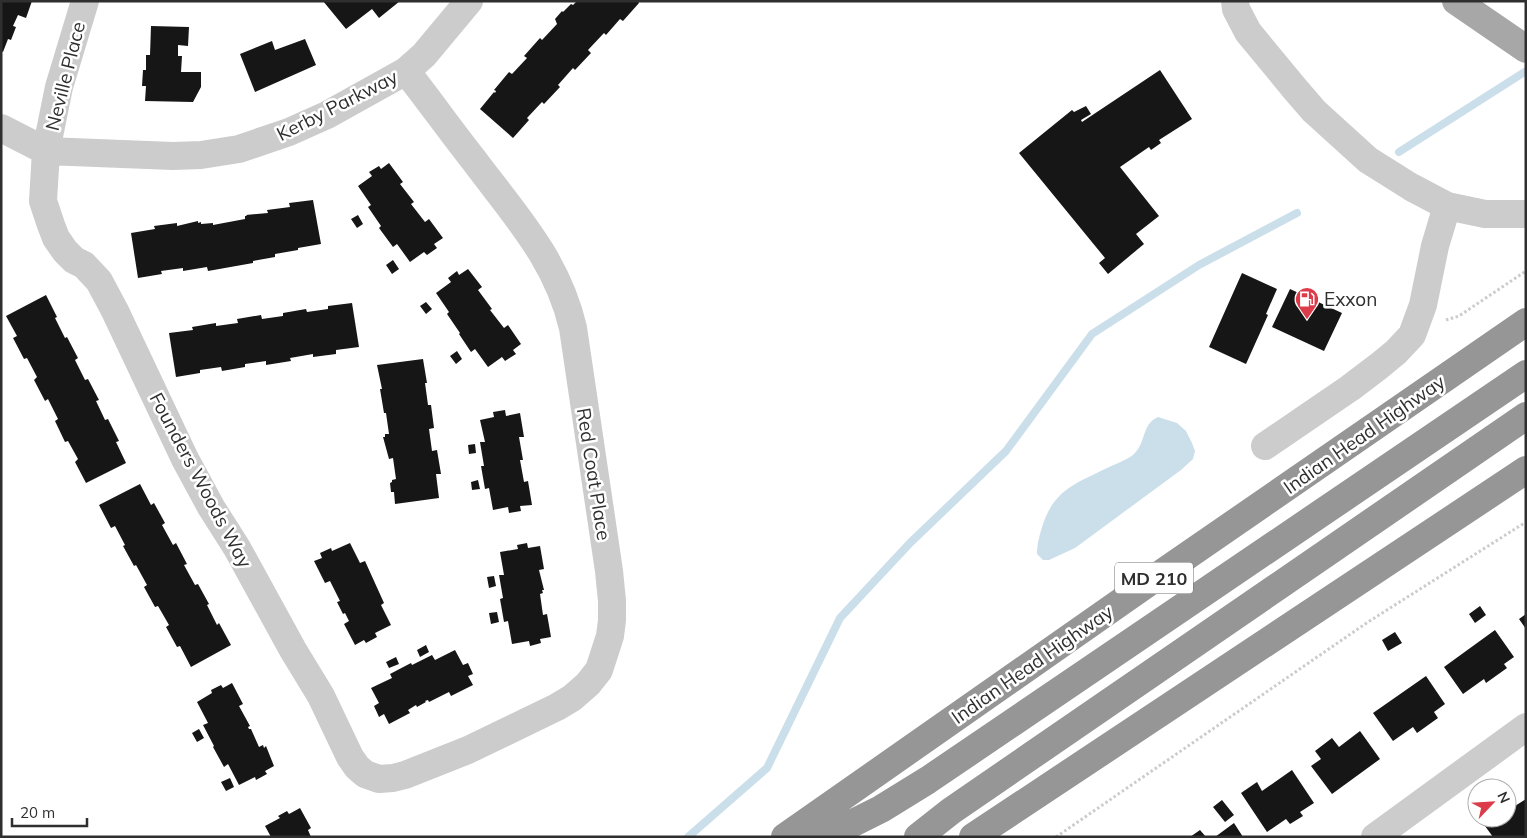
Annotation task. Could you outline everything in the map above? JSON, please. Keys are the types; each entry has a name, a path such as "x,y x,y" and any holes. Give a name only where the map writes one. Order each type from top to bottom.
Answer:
{"highway":[{"name":"Indian Head Highway","path":"785,837 1165,571 1526,322"},
{"path":"825,837 881,809 928,780 1526,374"},
{"path":"918,837 951,811 1526,416"},
{"path":"972,837 1526,470"}],"main road":[{"path":"1456,1 1526,49"}],"street":[{"name":"Neville Place","path":"46,151 59,87 85,1"},
{"name":"Kerby Parkway","path":"1,128 46,151 173,156 239,149 289,132 327,115 406,71 424,55 469,1"},
{"path":"1235,1 1236,9 1248,32 1314,110 1368,160 1411,187 1447,206 1485,214 1526,214"},
{"name":"Red Coat Place","path":"372,777 379,779 393,778 418,770 468,750 572,698 588,684 598,670 610,636 612,620 609,571 573,328 563,292 550,265 521,220 406,71"},
{"name":"Founders Woods Way","path":"46,151 43,200 56,238 65,251 74,260 84,265 99,281 115,311 172,434 211,507 237,548 293,650 321,696 350,757 361,771 372,777"},
{"path":"1265,446 1350,388 1379,366 1412,335 1423,305 1435,246 1447,206"},
{"path":"1375,837 1526,727"}],"path":[{"path":"1418,320 1441,320 1459,316 1526,271"},
{"path":"1056,837 1368,622 1526,522"}],"water":[{"path":"1158,417 1177,423 1186,431 1195,451 1193,459 1181,470 1075,548 1049,560 1043,560 1037,554 1038,542 1043,524 1054,503 1068,488 1134,454 1141,444 1149,424"}],"building":[{"path":"1,1 32,1 26,18 18,15 13,26 16,27 11,40 8,39 3,52 1,51"},
{"path":"323,1 400,1 379,18 372,9 346,29"},
{"path":"577,1 638,1 639,3 623,21 620,19 606,35 604,33 588,50 591,53 575,70 573,68 558,85 560,87 527,118 529,120 513,138 480,109 495,93 496,91 494,90 509,72 512,74 527,58 524,56 540,38 542,40 557,24 555,19 562,11"},
{"path":"151,26 189,27 188,46 178,45 178,56 182,56 181,72 201,72 201,87 193,102 145,101 146,86 142,86 143,70 146,70 146,55 150,55"},
{"path":"305,39 316,65 255,92 240,54 272,41 275,50"},
{"path":"1160,70 1192,119 1159,140 1161,143 1151,150 1149,147 1120,167 1159,216 1136,234 1144,244 1108,274 1099,263 1105,258 1019,153 1072,110 1074,112 1086,106 1091,114 1081,120 1082,122"},
{"path":"389,163 403,182 400,184 414,202 411,204 425,222 429,219 443,238 434,244 437,248 427,255 424,252 410,262 397,244 393,247 379,228 381,226 368,207 371,205 358,186 372,176 369,172 379,166 381,169"},
{"path":"313,200 321,244 275,254 275,257 253,261 253,263 208,271 207,267 183,271 183,268 161,271 162,274 138,278 131,233 155,229 154,226 177,223 177,226 198,221 201,224 213,223 213,225 245,219 246,215 268,213 267,210 290,207 289,203"},
{"path":"358,215 363,224 357,228 351,219"},
{"path":"393,260 399,269 392,274 386,265"},
{"path":"468,269 482,287 478,290 492,309 490,310 504,328 508,325 521,344 513,350 516,354 505,361 502,357 488,367 475,349 471,352 436,293 451,282 448,278 457,271 459,275"},
{"path":"1242,273 1277,289 1266,314 1268,315 1246,364 1209,347"},
{"name":"Exxon","path":"1290,289 1342,313 1324,351 1272,327"},
{"path":"46,295 65,338 67,337 78,358 75,360 85,380 88,379 99,400 96,401 105,420 108,419 119,441 116,442 126,463 86,483 75,462 78,459 68,441 65,442 55,421 58,419 48,399 45,401 34,380 37,377 27,358 24,359 13,338 17,336 6,316"},
{"path":"426,302 432,309 426,314 420,306"},
{"path":"352,303 359,347 336,350 336,354 313,357 313,354 290,358 291,361 266,365 266,361 245,364 245,367 222,371 221,367 200,370 200,373 176,377 169,333 193,330 192,327 216,323 216,326 238,323 237,319 261,315 262,319 283,316 283,313 306,309 307,312 328,309 328,306"},
{"path":"457,351 462,359 456,364 450,356"},
{"path":"423,359 428,405 431,405 434,428 429,429 432,451 437,450 441,474 436,474 439,498 395,504 394,492 391,492 390,483 396,479 393,458 389,459 383,437 385,437 385,434 389,434 377,365"},
{"path":"505,410 506,416 520,413 524,437 519,437 523,460 520,460 524,482 528,481 532,505 520,506 521,511 509,513 508,507 493,510 489,488 485,489 481,466 484,466 480,442 485,442 480,420 494,417 493,412"},
{"path":"475,444 476,453 469,454 468,445"},
{"path":"478,480 480,489 472,490 471,482"},
{"path":"140,484 151,505 154,503 165,523 162,525 173,545 176,543 187,564 184,565 195,585 198,584 209,604 207,605 217,625 219,623 231,645 191,667 180,646 177,647 166,627 169,625 158,606 155,607 144,587 147,585 123,546 125,545 115,526 111,528 99,505"},
{"path":"350,543 360,563 365,561 384,603 381,605 391,625 375,633 377,637 366,643 364,640 355,645 344,624 349,621 337,602 340,601 330,581 325,583 314,561 322,558 320,553 331,548 332,551"},
{"path":"527,543 528,548 540,546 544,569 539,570 544,590 540,594 543,615 547,614 551,637 540,639 541,643 530,646 529,641 512,644 508,621 504,622 500,599 503,598 499,575 504,575 500,552 518,549 517,545"},
{"path":"494,576 496,586 489,588 487,577"},
{"path":"1480,606 1486,615 1475,623 1469,614"},
{"path":"497,612 499,622 491,624 489,613"},
{"path":"1526,614 1526,629 1519,619"},
{"path":"1495,630 1514,657 1504,664 1507,668 1486,683 1484,679 1463,694 1444,667"},
{"path":"1395,632 1402,643 1388,651 1382,640"},
{"path":"426,645 429,652 420,657 417,650"},
{"path":"455,650 463,665 468,663 473,674 468,676 473,685 451,696 449,692 429,702 428,700 425,701 417,707 416,705 408,710 410,713 389,724 384,714 379,717 374,706 379,703 371,688 392,678 390,674 411,663 412,665 432,655 435,660"},
{"path":"396,657 399,664 389,668 386,662"},
{"path":"1426,676 1445,704 1434,712 1438,718 1417,733 1413,727 1393,741 1373,713"},
{"path":"232,683 243,704 239,706 250,726 248,727 249,729 251,729 259,747 263,745 264,748 266,746 274,766 265,771 267,774 256,780 255,777 239,785 228,764 224,767 213,747 203,725 208,723 197,702 212,693 211,690 221,685 223,688"},
{"path":"199,729 204,738 197,742 192,733"},
{"path":"1360,731 1380,759 1332,794 1311,766 1321,759 1315,751 1332,738 1339,747"},
{"path":"1292,770 1314,803 1300,812 1303,816 1290,824 1286,819 1267,832 1241,793 1257,782 1262,791"},
{"path":"230,778 234,787 226,791 221,782"},
{"path":"1526,799 1526,837 1493,837 1486,828 1517,828 1517,805"},
{"path":"1222,800 1234,815 1225,822 1213,807"},
{"path":"300,808 311,828 308,830 311,837 271,837 265,826 280,818 278,816 287,811 289,814"},
{"path":"1234,823 1243,837 1215,837"},
{"path":"1200,830 1206,837 1190,837"}],"waterway":[{"path":"1399,152 1526,71"},
{"path":"688,837 767,768 840,618 910,543 1006,451 1092,334 1199,265 1297,213"}],"place":[{"name":"Exxon","path":"1307,320"}]}
